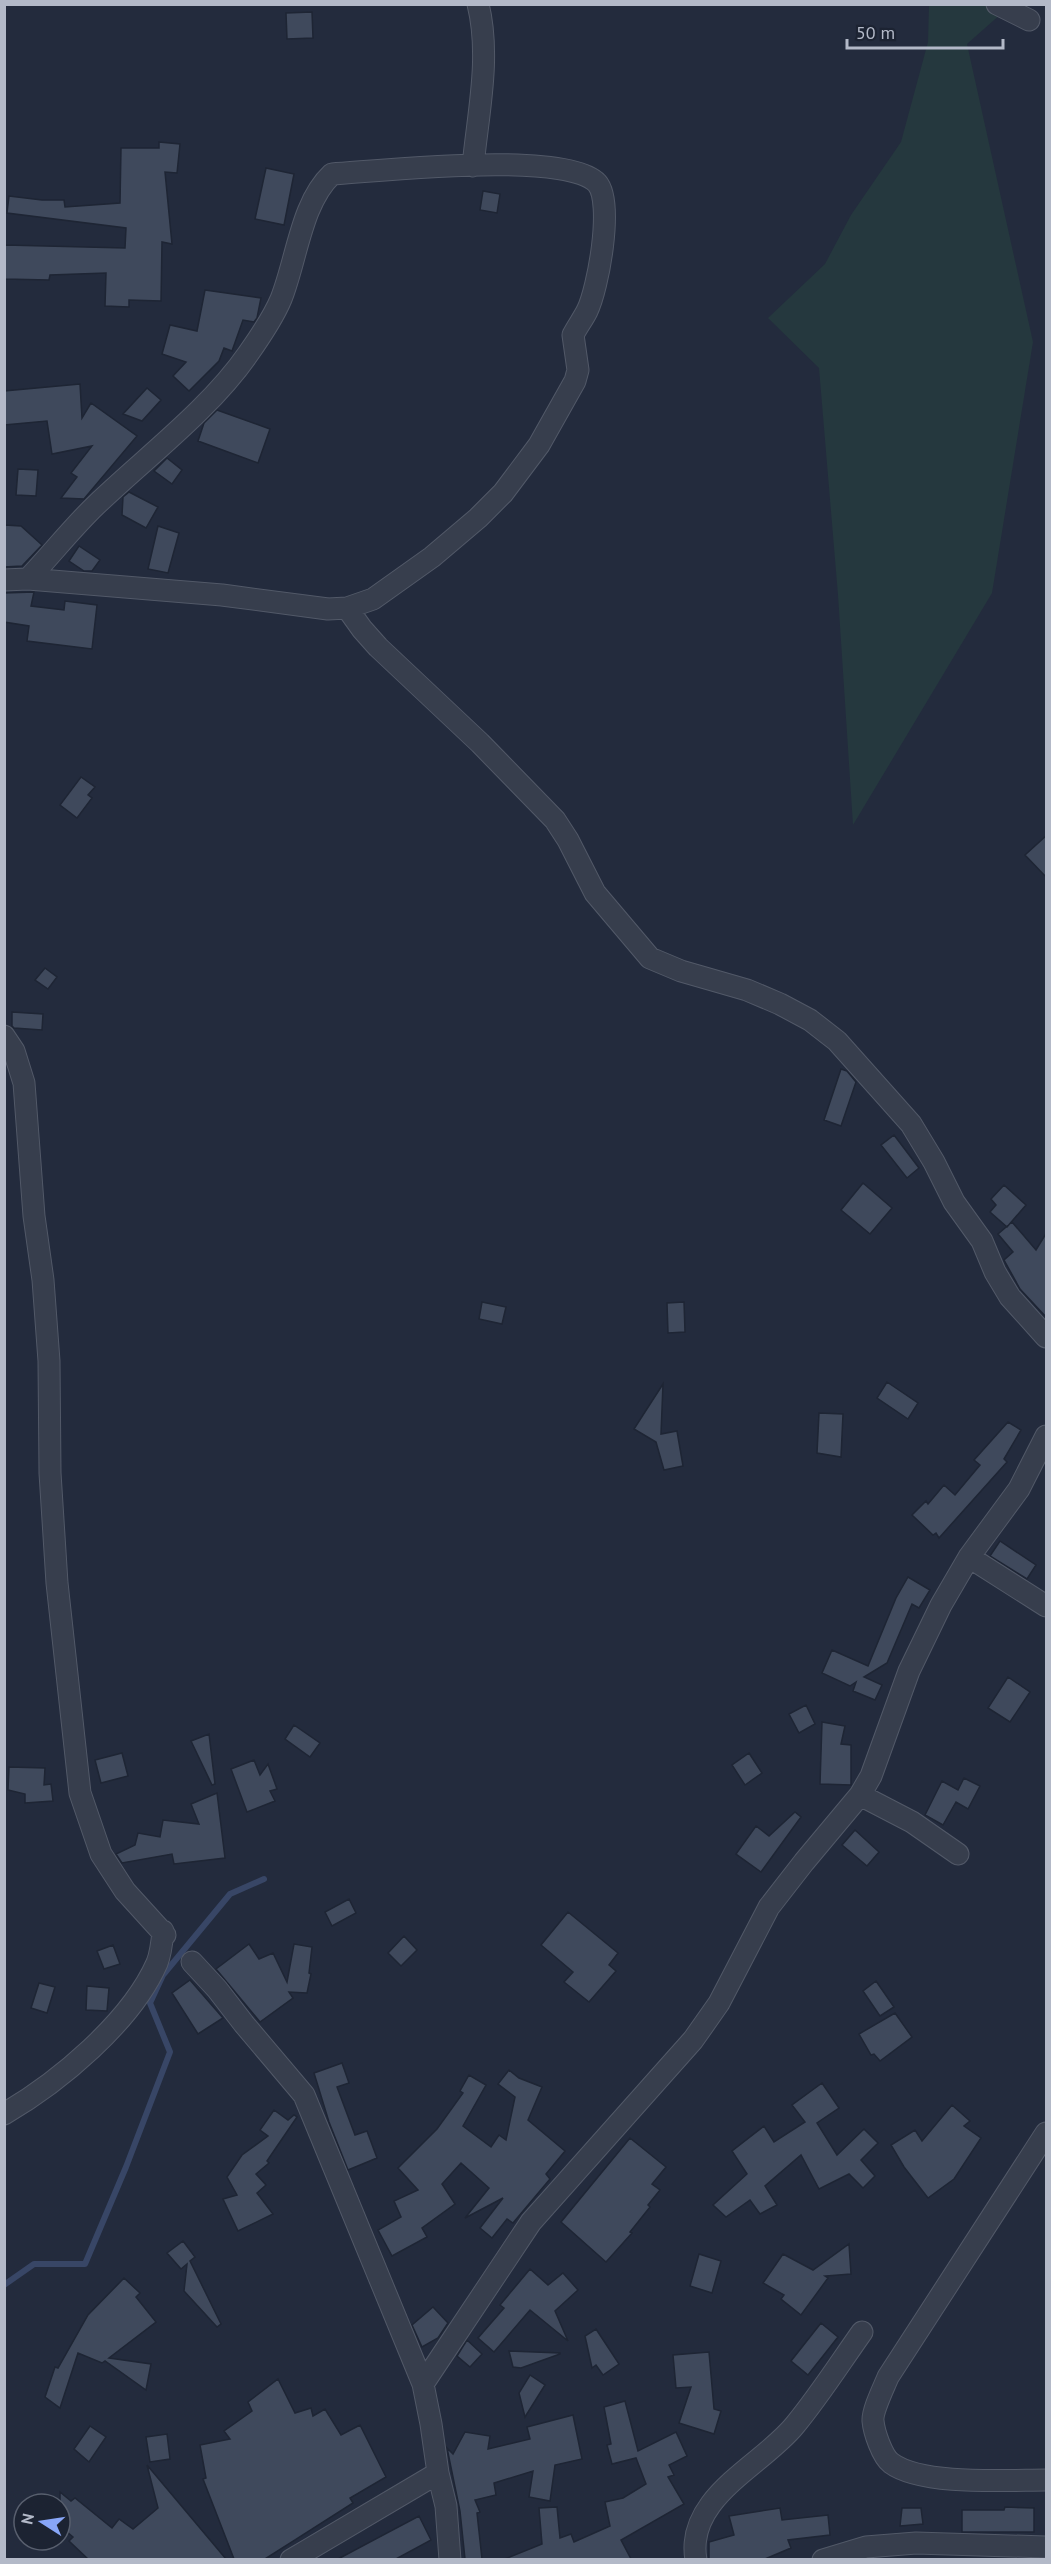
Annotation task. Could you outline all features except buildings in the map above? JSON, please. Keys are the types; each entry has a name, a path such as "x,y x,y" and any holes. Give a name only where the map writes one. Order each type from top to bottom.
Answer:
{"street":[{"path":"472,166 485,54 483,25 478,4"},
{"path":"997,4 1029,20"},
{"path":"4,580 28,579 222,596 304,608 347,608 373,599 432,557 478,518 503,493 539,445 575,381 578,370 573,335 587,311 599,264 604,229 602,191 595,181 575,172 558,168 472,166 332,174 321,184 312,201 280,300 248,354 217,392 93,507 28,579"},
{"path":"347,608 378,647 480,743 549,814 568,840 595,893 650,958 681,971 747,990 780,1004 810,1020 837,1041 911,1124 934,1162 948,1192 982,1241 995,1272 1010,1297 1047,1337"},
{"path":"4,1036 16,1058 24,1083 33,1216 43,1280 49,1361 50,1473 57,1583 80,1793 101,1854 125,1891 164,1933 158,1962 131,2007 48,2086 4,2114"},
{"path":"423,2385 531,2222 693,2040 719,2003 769,1908 860,1795 871,1776 909,1671 941,1605 969,1557 1019,1489 1047,1436"},
{"path":"969,1557 1047,1606"},
{"path":"860,1795 912,1822 958,1854"},
{"path":"192,1962 304,2095 423,2385 446,2506 450,2559"},
{"path":"1047,2133 888,2377 872,2419 880,2444 890,2462 918,2475 975,2480 1047,2480"},
{"path":"696,2559 695,2538 705,2511 736,2478 794,2427 862,2332"},
{"path":"291,2559 438,2473"},
{"path":"823,2559 866,2547 916,2543 1047,2547"}],"shaded area":[{"path":"929,5 1011,5 967,44 1033,342 992,593 853,825 838,595 819,368 768,318 825,264 851,215 901,142 928,42"}],"waterway":[{"path":"4,2285 34,2264 85,2264 126,2167 170,2052 150,2003 163,1975 230,1894 264,1879"}]}
